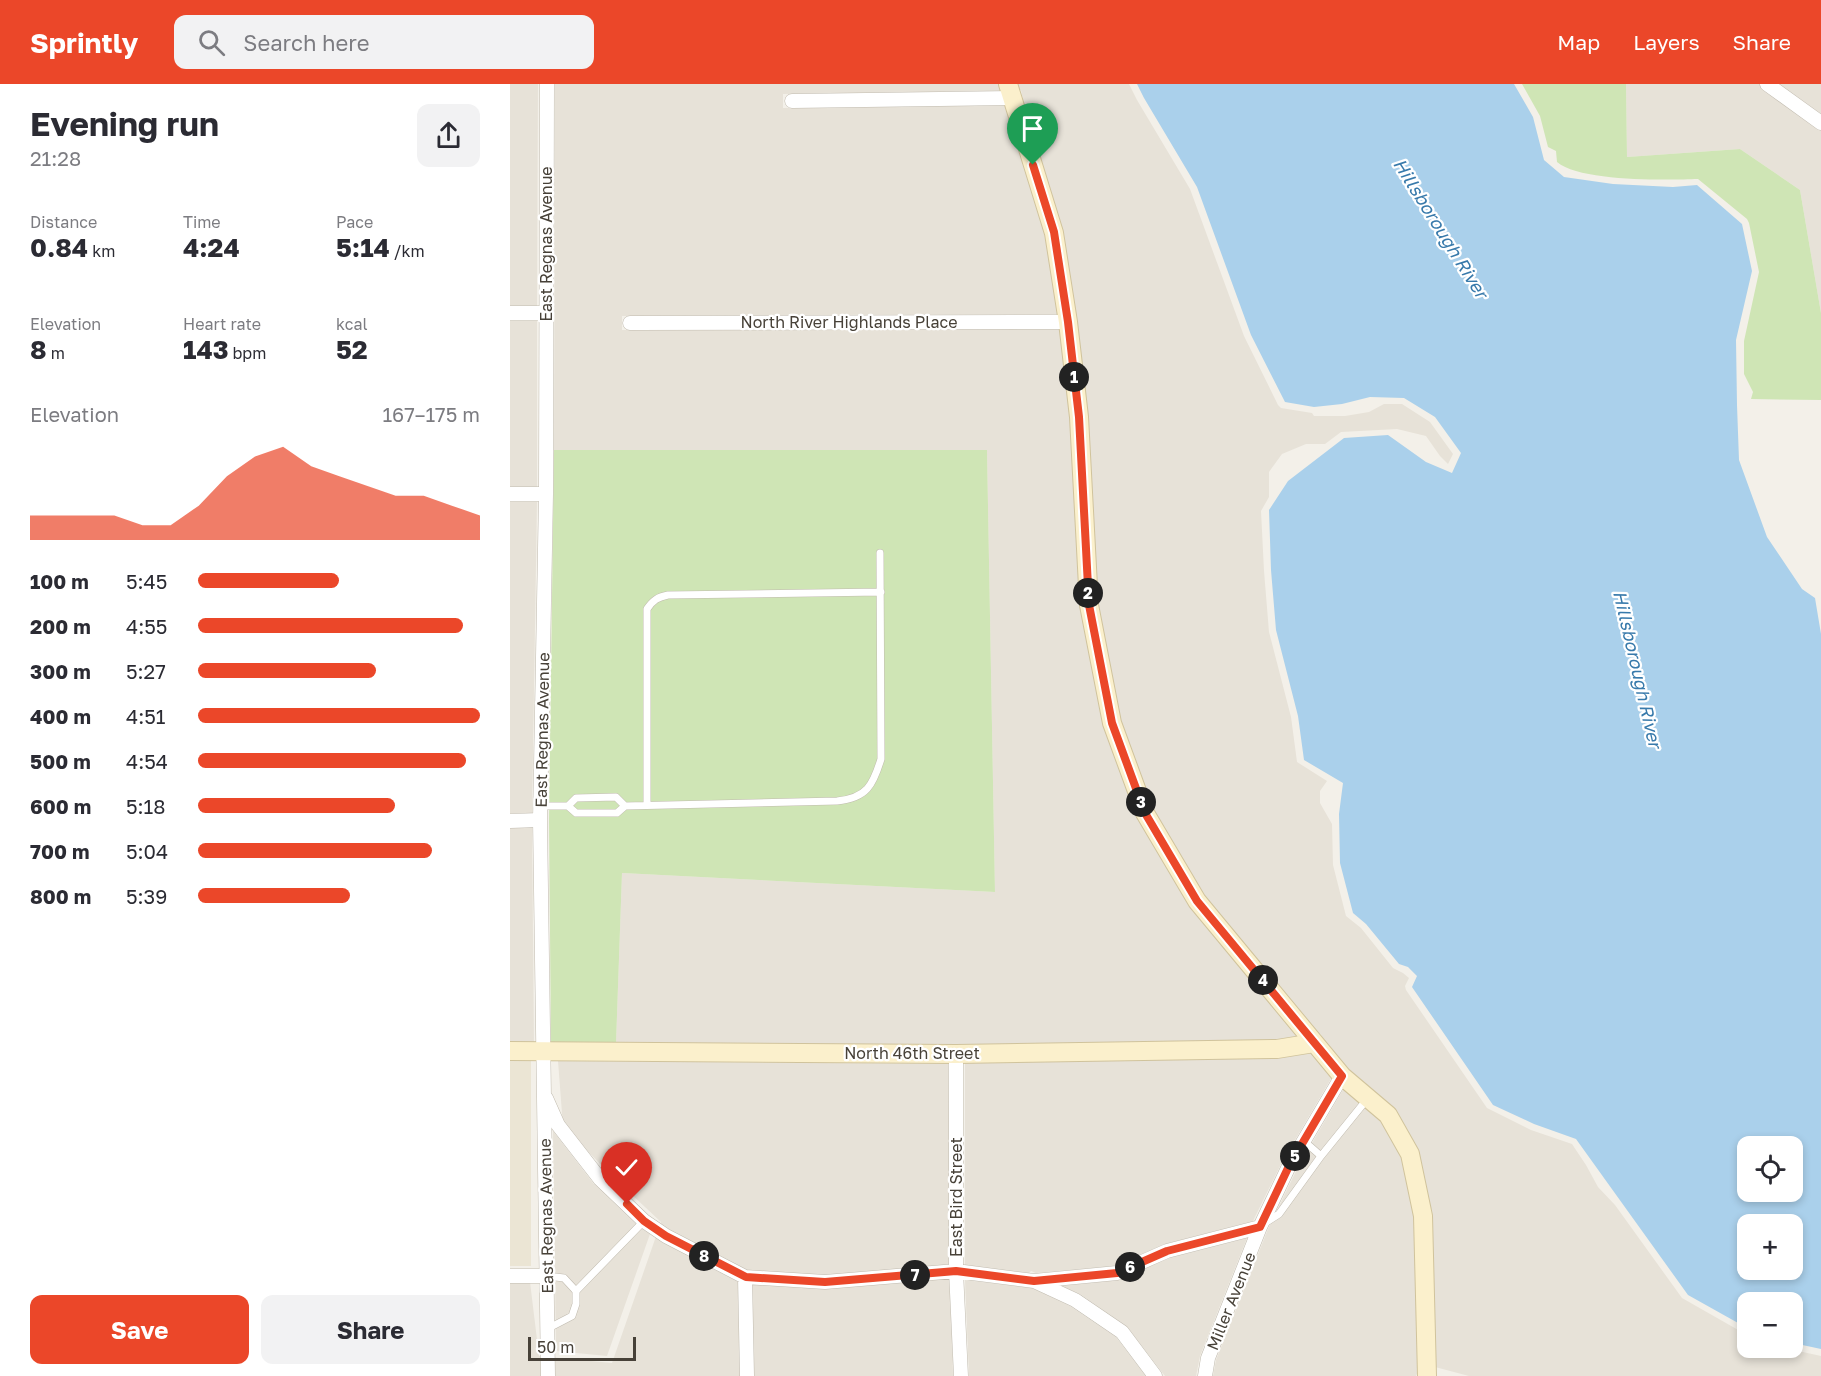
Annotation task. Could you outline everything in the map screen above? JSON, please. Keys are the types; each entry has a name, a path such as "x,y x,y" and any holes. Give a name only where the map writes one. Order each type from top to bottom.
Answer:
{"street":[{"name":"East Regnas Avenue","path":"547,84 546,494 540,813 548,1376"},
{"path":"1767,84 1821,123"},
{"path":"792,101 1010,91 1054,232 1068,322 1079,417 1089,605 1112,723 1145,813 1197,901 1342,1076 1388,1115 1410,1154 1423,1216 1431,1375"},
{"path":"510,313 545,314"},
{"name":"North River Highlands Place","path":"630,323 1068,322"},
{"path":"510,494 546,494"},
{"path":"510,821 540,813"},
{"name":"North 46th Street","path":"510,1051 956,1054 1277,1049 1314,1043"},
{"name":"East Bird Street","path":"956,1054 956,1271 961,1376"},
{"name":"Miller Avenue","path":"1205,1376 1208,1358 1260,1227 1289,1166 1342,1076"},
{"path":"544,1094 558,1125 600,1179 644,1221 666,1236 746,1277 825,1282 956,1271 1034,1281 1117,1273 1167,1251 1260,1227"},
{"path":"510,1276 547,1276"},
{"path":"746,1277 747,1376"},
{"path":"1034,1281 1075,1300 1122,1332 1155,1376"}],"lane":[{"path":"568,806 576,813 617,813 625,806 837,801 852,800 864,793 875,778 881,759 880,553"},
{"path":"647,805 647,609 651,602 668,595 881,592"},
{"path":"540,813 568,806 576,798 616,797 625,806"},
{"path":"1260,1227 1279,1214 1321,1156 1368,1098"},
{"path":"1304,1140 1321,1156"},
{"path":"576,1291 644,1221"},
{"path":"547,1276 564,1278 576,1291 576,1304 572,1316 547,1329"}],"shaded area":[{"path":"510,84 538,84 537,306 510,306"},
{"path":"555,84 999,84 1001,91 783,94 783,108 1006,105 1046,234 1058,314 622,316 622,330 1060,329 1070,418 1081,605 1138,816 1300,1038 1276,1042 956,1046 616,1044 622,873 995,892 987,450 554,450"},
{"path":"1016,84 1129,84 1190,189 1244,336 1281,408 1312,413 1314,416 1345,416 1369,412 1384,404 1402,404 1430,422 1453,454 1448,464 1426,436 1397,429 1341,432 1325,444 1306,444 1282,454 1269,472 1269,497 1261,511 1269,632 1291,717 1297,762 1327,781 1320,791 1320,803 1332,824 1333,865 1346,916 1361,928 1393,968 1409,978 1405,986 1406,990 1487,1108 1531,1130 1572,1144 1598,1187 1615,1205 1682,1298 1737,1329 1737,1358 1803,1358 1803,1352 1821,1356 1821,1376 1469,1376 1435,1367 1432,1209 1417,1151 1352,1075 1353,1073 1322,1040 1321,1034 1318,1035 1205,897 1153,810 1120,721 1097,604 1087,416 1021,90"},
{"path":"1626,84 1821,84 1821,313 1800,190 1740,149 1627,157"},
{"path":"510,321 537,321 537,487 510,487"},
{"path":"510,502 537,502 532,813 510,813"},
{"path":"510,828 532,828 534,1044 510,1044"},
{"path":"1311,1051 1332,1077 1282,1162 1253,1221 1165,1244 1115,1266 1036,1273 1031,1271 1029,1273 965,1265 965,1061"},
{"path":"510,1060 531,1060 531,1266 510,1266"},
{"path":"558,1061 948,1064 953,1376 510,1376 510,1282 530,1282 539,1356 612,1363 661,1222 563,1126"},
{"path":"1344,1088 1381,1120 1402,1157 1415,1217 1418,1371 1416,1376 1213,1376 1216,1360 1268,1229 1297,1169"},
{"path":"553,1131 593,1183 638,1226 650,1234 607,1356 556,1351"},
{"path":"1247,1238 1200,1356 1196,1376 1165,1376 1127,1327 1080,1294 1062,1286 1118,1280 1170,1258"},
{"path":"965,1280 1032,1288 1070,1306 1116,1337 1146,1376 969,1376"}],"green space":[{"path":"1522,84 1626,84 1627,157 1740,149 1800,190 1821,313 1821,400 1751,399 1753,392 1744,374 1744,341 1759,272 1747,219 1698,179 1604,176 1569,169 1557,162 1556,151 1548,147 1540,116"},
{"path":"554,450 987,450 995,892 622,873 616,1044 551,1044 549,820"}],"water":[{"name":"Hillsborough River","path":"1137,84 1514,84 1533,117 1544,160 1564,177 1613,184 1673,187 1697,185 1742,224 1752,271 1736,340 1739,460 1767,537 1802,589 1815,598 1821,634 1821,1349 1803,1345 1803,1292 1737,1292 1737,1322 1688,1295 1576,1139 1534,1124 1493,1105 1412,987 1417,976 1408,967 1399,964 1366,924 1353,913 1340,863 1339,814 1343,783 1304,760 1298,716 1276,630 1269,510 1288,481 1344,438 1388,435 1426,462 1452,473 1461,453 1435,417 1404,398 1370,397 1342,404 1314,407 1285,402 1251,335 1197,187"}],"route":[{"path":"627,1204 644,1221 666,1236 746,1277 825,1282 956,1271 1034,1281 1117,1273 1167,1251 1260,1227 1289,1166 1342,1076 1197,901 1145,813 1112,723 1089,605 1079,417 1068,322 1054,232 1033,165"}]}
